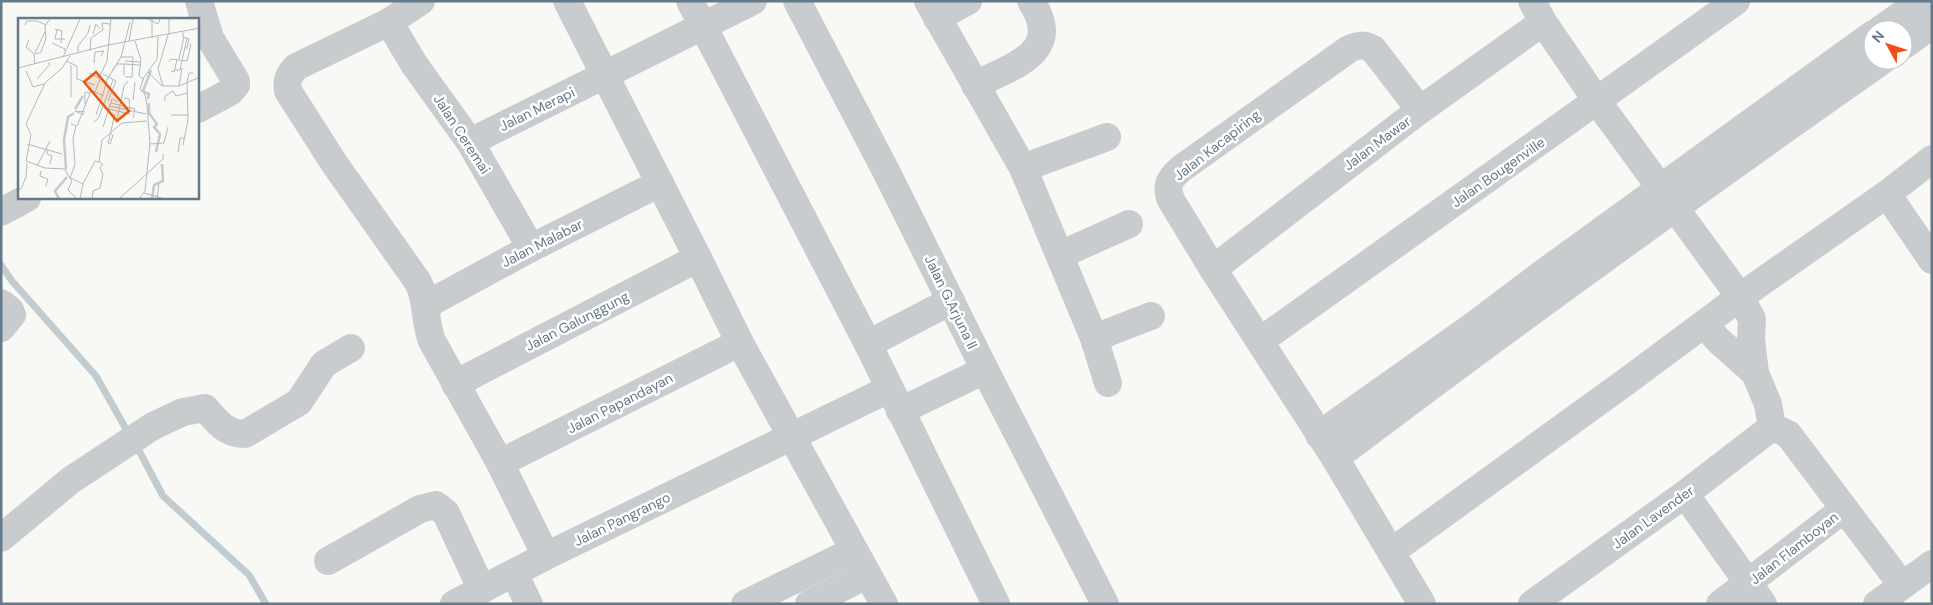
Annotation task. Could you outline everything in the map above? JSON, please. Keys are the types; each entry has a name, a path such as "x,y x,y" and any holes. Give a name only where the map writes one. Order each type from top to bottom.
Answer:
{"street":[{"path":"199,1 207,31 236,80 236,85 230,92 199,108"},
{"path":"421,1 389,22 296,67 289,74 286,83 288,90 334,163 422,289 426,304 428,331 500,464 546,556"},
{"path":"567,1 741,345 884,604"},
{"name":"Jalan Merapi","path":"470,142 605,76 696,13 753,1"},
{"name":"Jalan G.Arjuna ll","path":"797,1 1104,604"},
{"path":"968,1 932,10 1023,168 1094,338 1108,383"},
{"path":"975,85 1031,56 1038,48 1042,39 1043,28 1031,1"},
{"name":"Jalan Bougenville","path":"1260,341 1736,1"},
{"path":"1894,20 1921,1"},
{"path":"1538,11 1597,101 1740,297 1752,318 1750,339 1755,374 1768,404 1772,427 1788,434 1902,585"},
{"name":"Jalan Mawar","path":"1213,268 1420,110 1538,11"},
{"path":"696,13 868,344 996,604"},
{"name":"Jalan Ceremai","path":"389,22 414,64 470,142 531,248"},
{"path":"1913,39 1932,25"},
{"path":"1769,125 1844,54 1863,41"},
{"name":"Jalan Kacapiring","path":"1409,599 1391,552 1335,458 1319,436 1171,200 1168,185 1172,177 1182,168 1264,108 1349,49 1358,45 1367,45 1373,48 1420,110"},
{"path":"1844,54 1860,76"},
{"path":"1319,436 1454,355 1769,125 1868,70"},
{"path":"1023,168 1107,137"},
{"path":"1391,552 1740,297 1887,194 1932,159"},
{"name":"Jalan Malabar","path":"426,304 531,248 660,183"},
{"path":"1887,194 1932,260"},
{"path":"1,212 25,199"},
{"path":"1060,256 1129,224"},
{"name":"Jalan Galunggung","path":"455,384 698,258"},
{"path":"868,344 951,301"},
{"path":"1,303 10,310 12,315 10,321 1,328"},
{"path":"1094,338 1151,316"},
{"path":"1704,324 1718,340 1755,374"},
{"name":"Jalan Papandayan","path":"500,464 729,348 741,345"},
{"path":"1,538 71,480 153,426 183,412 205,408 222,428 234,434 245,434 300,402 324,364 351,348"},
{"path":"1335,458 1415,398 1454,355"},
{"name":"Jalan Pangrango","path":"454,604 546,556 792,437 894,400 985,370"},
{"name":"Jalan Lavender","path":"1532,604 1685,494 1772,427"},
{"path":"1685,494 1756,593"},
{"path":"328,561 420,509 436,504 446,513 482,590"},
{"name":"Jalan Flamboyan","path":"1720,604 1756,593 1844,509"},
{"path":"745,604 854,551"},
{"path":"1877,604 1932,564"},
{"path":"514,573 529,604"},
{"path":"809,604 868,575"}],"waterway":[{"path":"1,265 12,281 96,376 130,436"},
{"path":"136,445 163,496 249,575 266,604"}]}
